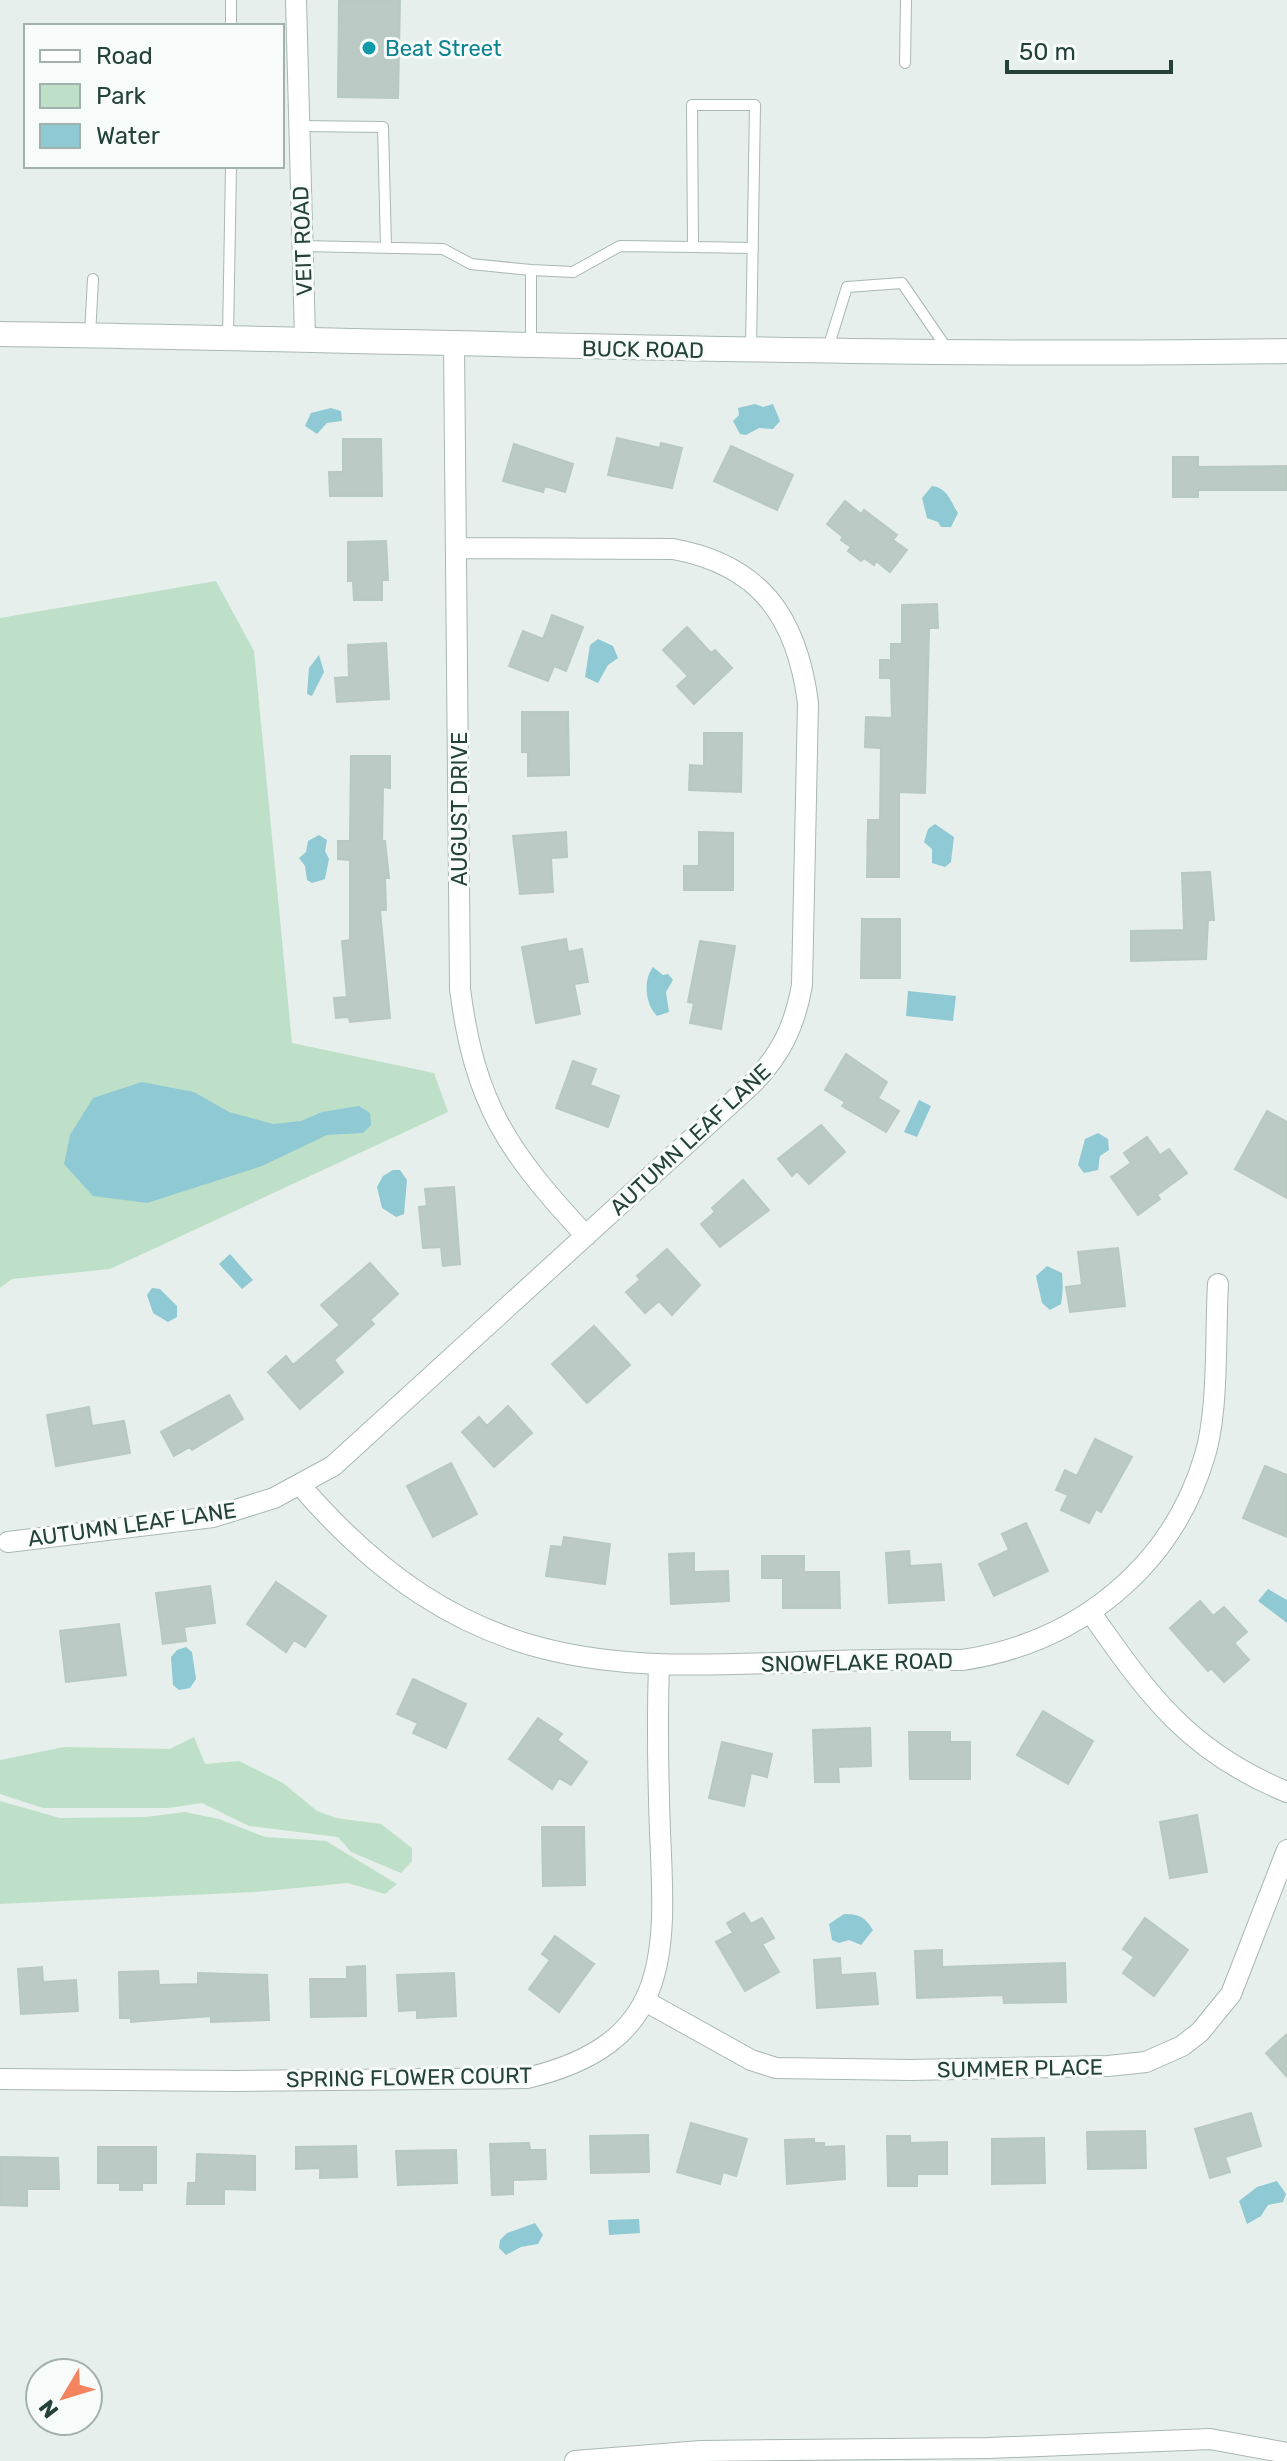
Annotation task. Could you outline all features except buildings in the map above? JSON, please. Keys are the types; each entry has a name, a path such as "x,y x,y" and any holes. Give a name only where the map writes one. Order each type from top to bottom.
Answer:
{"street":[{"name":"VEIT ROAD","path":"296,0 305,338"},
{"name":"BUCK ROAD","path":"0,334 305,338 454,345 751,350 1287,351"},
{"name":"AUGUST DRIVE","path":"454,345 460,989 466,1034 485,1099 512,1150 586,1236"},
{"name":"AUTUMN LEAF LANE","path":"8,1542 213,1517 274,1498 333,1466 768,1068 785,1043 797,1015 802,985 808,703 803,666 786,621 769,598 744,576 715,560 673,549 458,548"},
{"name":"SNOWFLAKE ROAD","path":"300,1485 375,1563 452,1614 508,1639 560,1655 659,1666 962,1660 1027,1644 1091,1613 1140,1570 1172,1530 1188,1501 1206,1454 1218,1284"},
{"path":"1091,1613 1127,1666 1177,1723 1216,1755 1287,1792"},
{"name":"SPRING FLOWER COURT","path":"0,2079 236,2081 527,2078 558,2071 595,2053 624,2029 645,2001 660,1959 664,1921 657,1744 659,1666"},
{"name":"SUMMER PLACE","path":"645,2001 751,2060 776,2068 926,2070 1108,2066 1146,2062 1182,2046 1200,2032 1231,1994 1287,1850"},
{"path":"575,2461 701,2451 989,2448 1210,2439 1287,2453"}],"lane":[{"path":"231,0 231,24"},
{"path":"905,63 906,0"},
{"path":"693,247 692,105 755,105 751,350"},
{"path":"299,126 383,127 386,248"},
{"path":"228,337 231,168"},
{"path":"302,246 443,249 471,264 573,272 620,246 753,248"},
{"path":"531,270 531,347"},
{"path":"90,335 93,279"},
{"path":"827,350 847,287 902,283 948,351"}],"green space":[{"path":"216,581 254,651 292,1043 434,1073 448,1112 110,1269 12,1279 0,1288 0,618"},
{"path":"194,1737 205,1764 239,1761 283,1783 317,1811 336,1818 381,1824 412,1848 412,1861 401,1873 351,1852 338,1837 249,1826 202,1803 168,1808 43,1808 0,1794 0,1760 64,1747 170,1749"},
{"path":"0,1801 60,1818 146,1817 185,1812 219,1819 265,1837 326,1841 397,1884 385,1894 348,1883 255,1892 0,1904"}],"water":[{"path":"755,404 763,407 773,404 780,421 773,429 759,428 746,435 740,434 733,421 739,415 738,408"},
{"path":"331,408 341,411 342,421 327,423 317,434 305,426 311,413"},
{"path":"932,486 945,492 958,513 951,527 941,527 938,522 927,518 922,498"},
{"path":"598,639 613,646 618,658 608,665 598,683 585,677 590,645"},
{"path":"319,655 324,672 312,696 307,694 309,668"},
{"path":"935,824 954,837 951,862 945,867 932,863 932,849 924,842 928,829"},
{"path":"319,835 327,840 325,851 329,859 325,879 312,883 307,880 305,866 299,858 306,852 308,841"},
{"path":"653,967 673,980 666,992 669,1012 657,1016 647,992"},
{"path":"908,991 956,996 953,1021 906,1016"},
{"path":"142,1082 194,1092 229,1112 273,1124 301,1121 322,1112 359,1106 370,1113 371,1125 363,1133 327,1135 262,1166 147,1203 93,1196 64,1164 70,1135 93,1098"},
{"path":"919,1100 931,1106 917,1137 904,1132"},
{"path":"1098,1133 1108,1139 1109,1150 1100,1156 1098,1170 1084,1173 1078,1165 1085,1139"},
{"path":"400,1170 407,1180 404,1214 396,1217 382,1208 377,1187 383,1176"},
{"path":"230,1254 253,1280 242,1289 219,1264"},
{"path":"1047,1266 1062,1273 1061,1304 1050,1310 1042,1303 1036,1276"},
{"path":"152,1288 160,1289 177,1306 177,1317 168,1322 153,1313 147,1295"},
{"path":"1268,1589 1287,1600 1287,1623 1258,1601"},
{"path":"186,1647 192,1652 196,1679 190,1688 179,1690 173,1685 171,1657 177,1650"},
{"path":"844,1914 861,1917 873,1930 861,1945 849,1940 839,1943 832,1940 829,1924"},
{"path":"1277,2181 1286,2194 1283,2202 1268,2205 1261,2216 1247,2224 1239,2201 1257,2187"},
{"path":"639,2219 640,2233 609,2235 608,2220"},
{"path":"535,2223 543,2235 538,2244 521,2247 506,2255 499,2248 500,2240 507,2233"}],"place":[{"name":"Beat Street","path":"369,48"}]}
